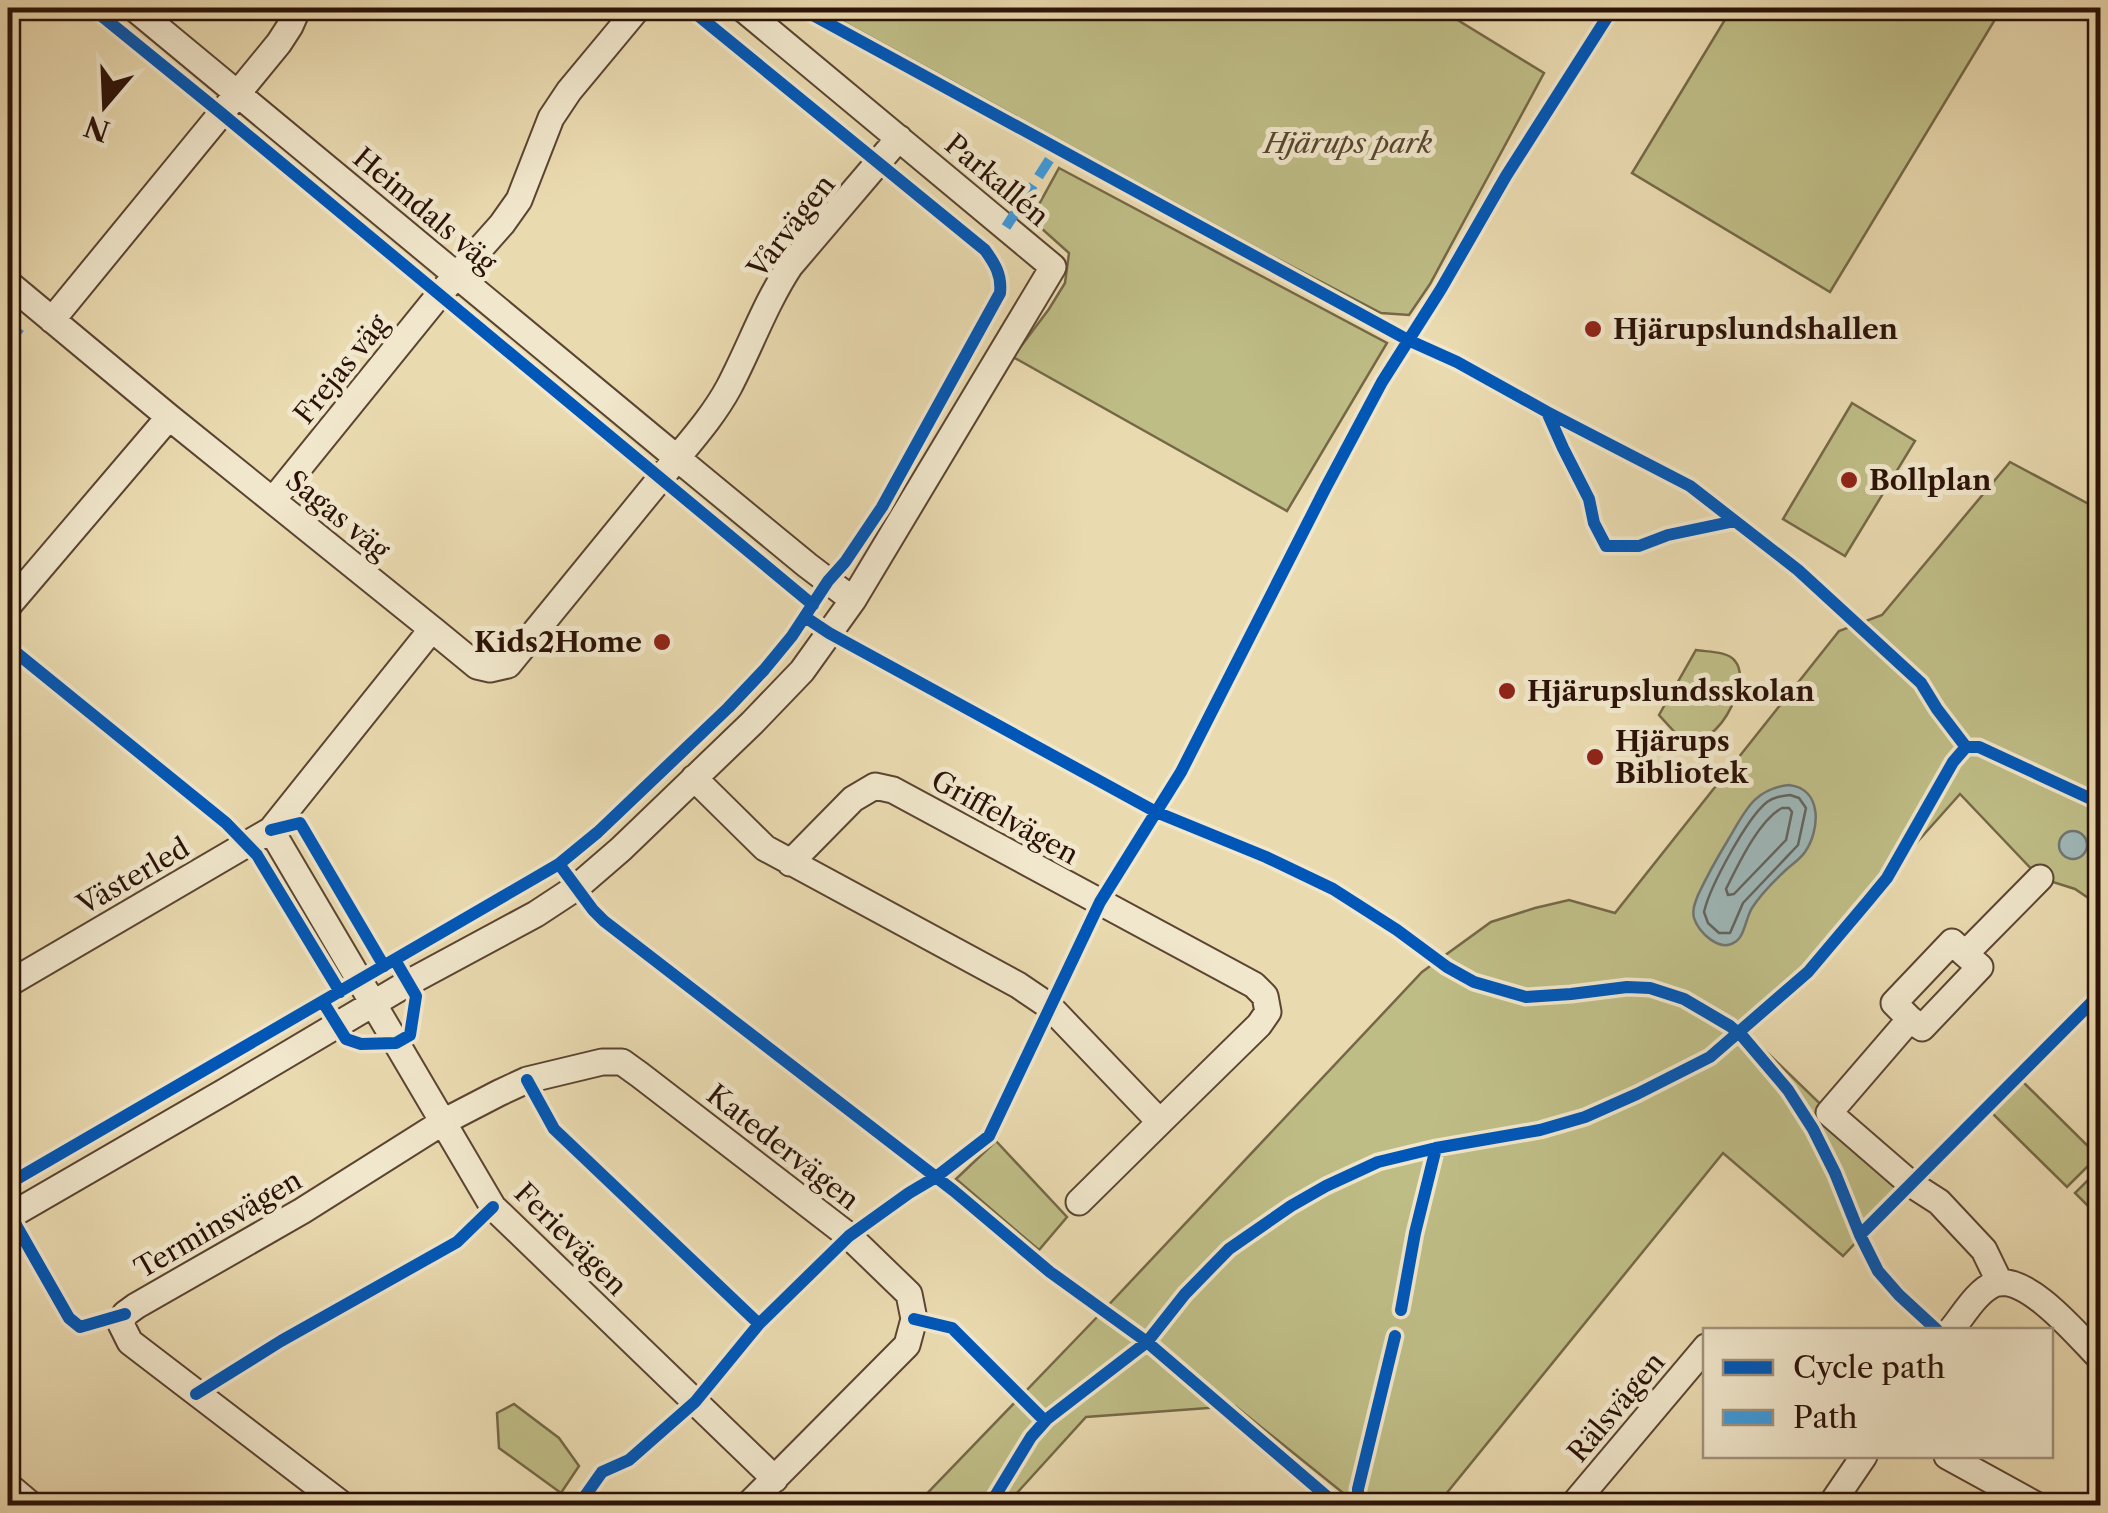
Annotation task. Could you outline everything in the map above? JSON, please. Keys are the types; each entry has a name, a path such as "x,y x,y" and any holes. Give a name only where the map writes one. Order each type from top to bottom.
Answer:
{"street":[{"name":"Heimdals väg","path":"134,8 853,600"},
{"path":"52,320 278,43 298,8"},
{"name":"Frejas väg","path":"273,500 502,224 519,200 551,118 569,90 638,8"},
{"name":"Parkallén","path":"742,8 1053,267 853,600"},
{"name":"Vårvägen","path":"677,458 729,387 775,288 790,266 899,138"},
{"name":"Sagas väg","path":"8,282 432,630"},
{"path":"8,606 168,417"},
{"path":"373,1004 271,830 432,630 476,666 490,670 508,666 677,458"},
{"path":"8,1217 577,887 752,723 802,670 853,600"},
{"path":"694,778 765,848 920,930 1050,1006 1160,1122"},
{"name":"Griffelvägen","path":"790,863 853,800 875,786 893,790 1254,985 1265,996 1268,1012 1259,1025 1079,1202"},
{"name":"Västerled","path":"8,984 271,830"},
{"path":"1965,954 2040,878"},
{"path":"1952,942 1965,954 1980,967 1922,1028 1894,1003 1952,942"},
{"name":"Ferievägen","path":"373,1004 493,1207 774,1480"},
{"path":"1910,1019 1829,1113 1902,1176 1939,1202 1984,1250 1990,1288"},
{"name":"Katedervägen","path":"443,1122 527,1080 602,1062 622,1062 849,1236 909,1294 914,1320 907,1345 774,1480"},
{"name":"Terminsvägen","path":"344,1506 130,1342 121,1324 125,1314 136,1306 302,1211 443,1122"},
{"path":"1953,1328 1990,1288 2019,1285 2040,1298 2100,1358"},
{"name":"Rälsvägen","path":"1572,1506 1703,1351"},
{"path":"1830,1506 1863,1458"},
{"path":"1951,1458 2038,1506"},
{"path":"748,1506 774,1480"},
{"path":"8,1490 27,1506"}],"green space":[{"name":"Hjärups park","path":"823,8 1438,8 1544,73 1430,284 1409,315 1381,313"},
{"path":"1732,8 2002,8 1830,292 1632,173"},
{"path":"1059,168 1387,343 1287,511 1013,357 1065,283 1069,253 1031,219"},
{"name":"Bollplan","path":"1852,403 1915,441 1845,556 1783,519"},
{"path":"2010,462 2100,510 2100,906 2075,889 2040,878 1960,794 1747,1033 1907,1188 1843,1256 1723,1153 1437,1505 1358,1505 1235,1406 1086,1417 1006,1505 915,1506 1422,972 1491,922 1535,908 1569,900 1615,913 1839,631 1882,615"},
{"path":"1696,650 1732,658 1740,677 1726,715 1714,731 1696,743 1680,738 1659,715"},
{"path":"2022,1081 2098,1156 2067,1187 1991,1112"},
{"path":"996,1141 1067,1217 1039,1250 956,1179"},
{"path":"2092,1176 2100,1185 2100,1218 2075,1193"},
{"path":"514,1404 559,1438 579,1466 561,1493 499,1448 497,1413"}],"water":[{"path":"1789,785 1800,788 1813,802 1815,822 1810,843 1756,903 1738,939 1729,945 1716,943 1694,918 1698,895 1751,804 1767,791"},
{"path":"2073,831 2083,835 2087,845 2083,855 2073,859 2063,855 2059,845 2063,835"}],"marked path":[{"path":"1006,227 1057,148"},
{"path":"8,343 20,328"}],"cycle path":[{"path":"92,8 813,605"},
{"path":"8,1184 559,864 598,832 764,670 882,507 1000,293 997,270 985,250 689,8"},
{"path":"800,8 1408,340 1690,486 1798,570 1921,683 1966,747 1979,747 2100,803"},
{"path":"578,1506 602,1472 629,1460 695,1402 759,1324 849,1236 989,1136 1100,902 1181,772 1382,382 1613,8"},
{"path":"1547,412 1589,499 1594,523 1606,546 1639,546 1668,535 1735,521"},
{"path":"805,617 1156,812 1333,889 1474,982 1526,997 1650,988 1684,999 1730,1026 1788,1090 1813,1129 1878,1271 1935,1328"},
{"path":"8,646 226,823 257,855 340,992"},
{"path":"1401,1310 1436,1148 1540,1130 1585,1117 1710,1057 1808,972 1887,878 1953,762 1966,747"},
{"path":"271,830 300,823 384,966"},
{"path":"559,864 604,921 954,1191 1050,1272 1147,1342 1338,1506"},
{"path":"323,1002 346,1039 361,1044 396,1043 410,1035 416,996 395,960"},
{"path":"1860,1235 2100,994"},
{"path":"527,1080 554,1129 759,1324"},
{"path":"989,1506 1031,1437 1047,1419 1147,1342 1185,1294 1229,1249 1326,1186 1378,1162 1436,1148"},
{"path":"196,1394 281,1341 457,1242 493,1207"},
{"path":"8,1211 69,1318 80,1327 125,1314"},
{"path":"914,1319 952,1328 1045,1421"},
{"path":"1358,1506 1358,1489 1395,1336"}],"place":[{"name":"Hjärupslundshallen","path":"1593,329"},
{"name":"Bollplan","path":"1849,480"},
{"name":"Kids2Home","path":"662,642"},
{"name":"Hjärupslundsskolan","path":"1507,691"},
{"name":"Hjärups Bibliotek","path":"1595,757"}]}
